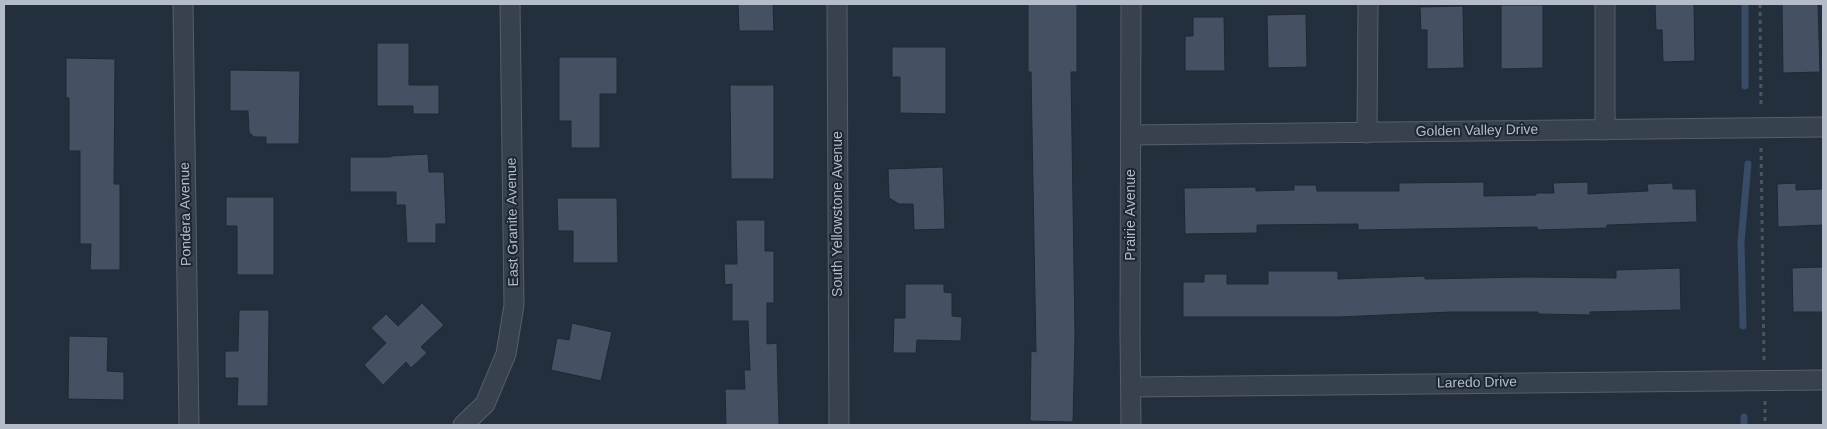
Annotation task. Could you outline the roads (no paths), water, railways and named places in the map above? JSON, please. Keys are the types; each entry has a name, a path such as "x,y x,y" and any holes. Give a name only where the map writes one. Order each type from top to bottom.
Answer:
{"street":[{"name":"Pondera Avenue","path":"183,4 189,425"},
{"name":"East Granite Avenue","path":"463,425 485,404 506,354 514,305 510,4"},
{"name":"South Yellowstone Avenue","path":"837,4 839,425"},
{"name":"Prairie Avenue","path":"1131,4 1131,425"},
{"path":"1367,133 1368,4"},
{"path":"1605,4 1605,130"},
{"name":"Golden Valley Drive","path":"1131,135 1823,127"},
{"name":"Laredo Drive","path":"1131,387 1823,380"}],"waterway":[{"path":"1745,4 1745,86"},
{"path":"1743,326 1741,242 1748,164"},
{"path":"1744,417 1744,425"}]}
